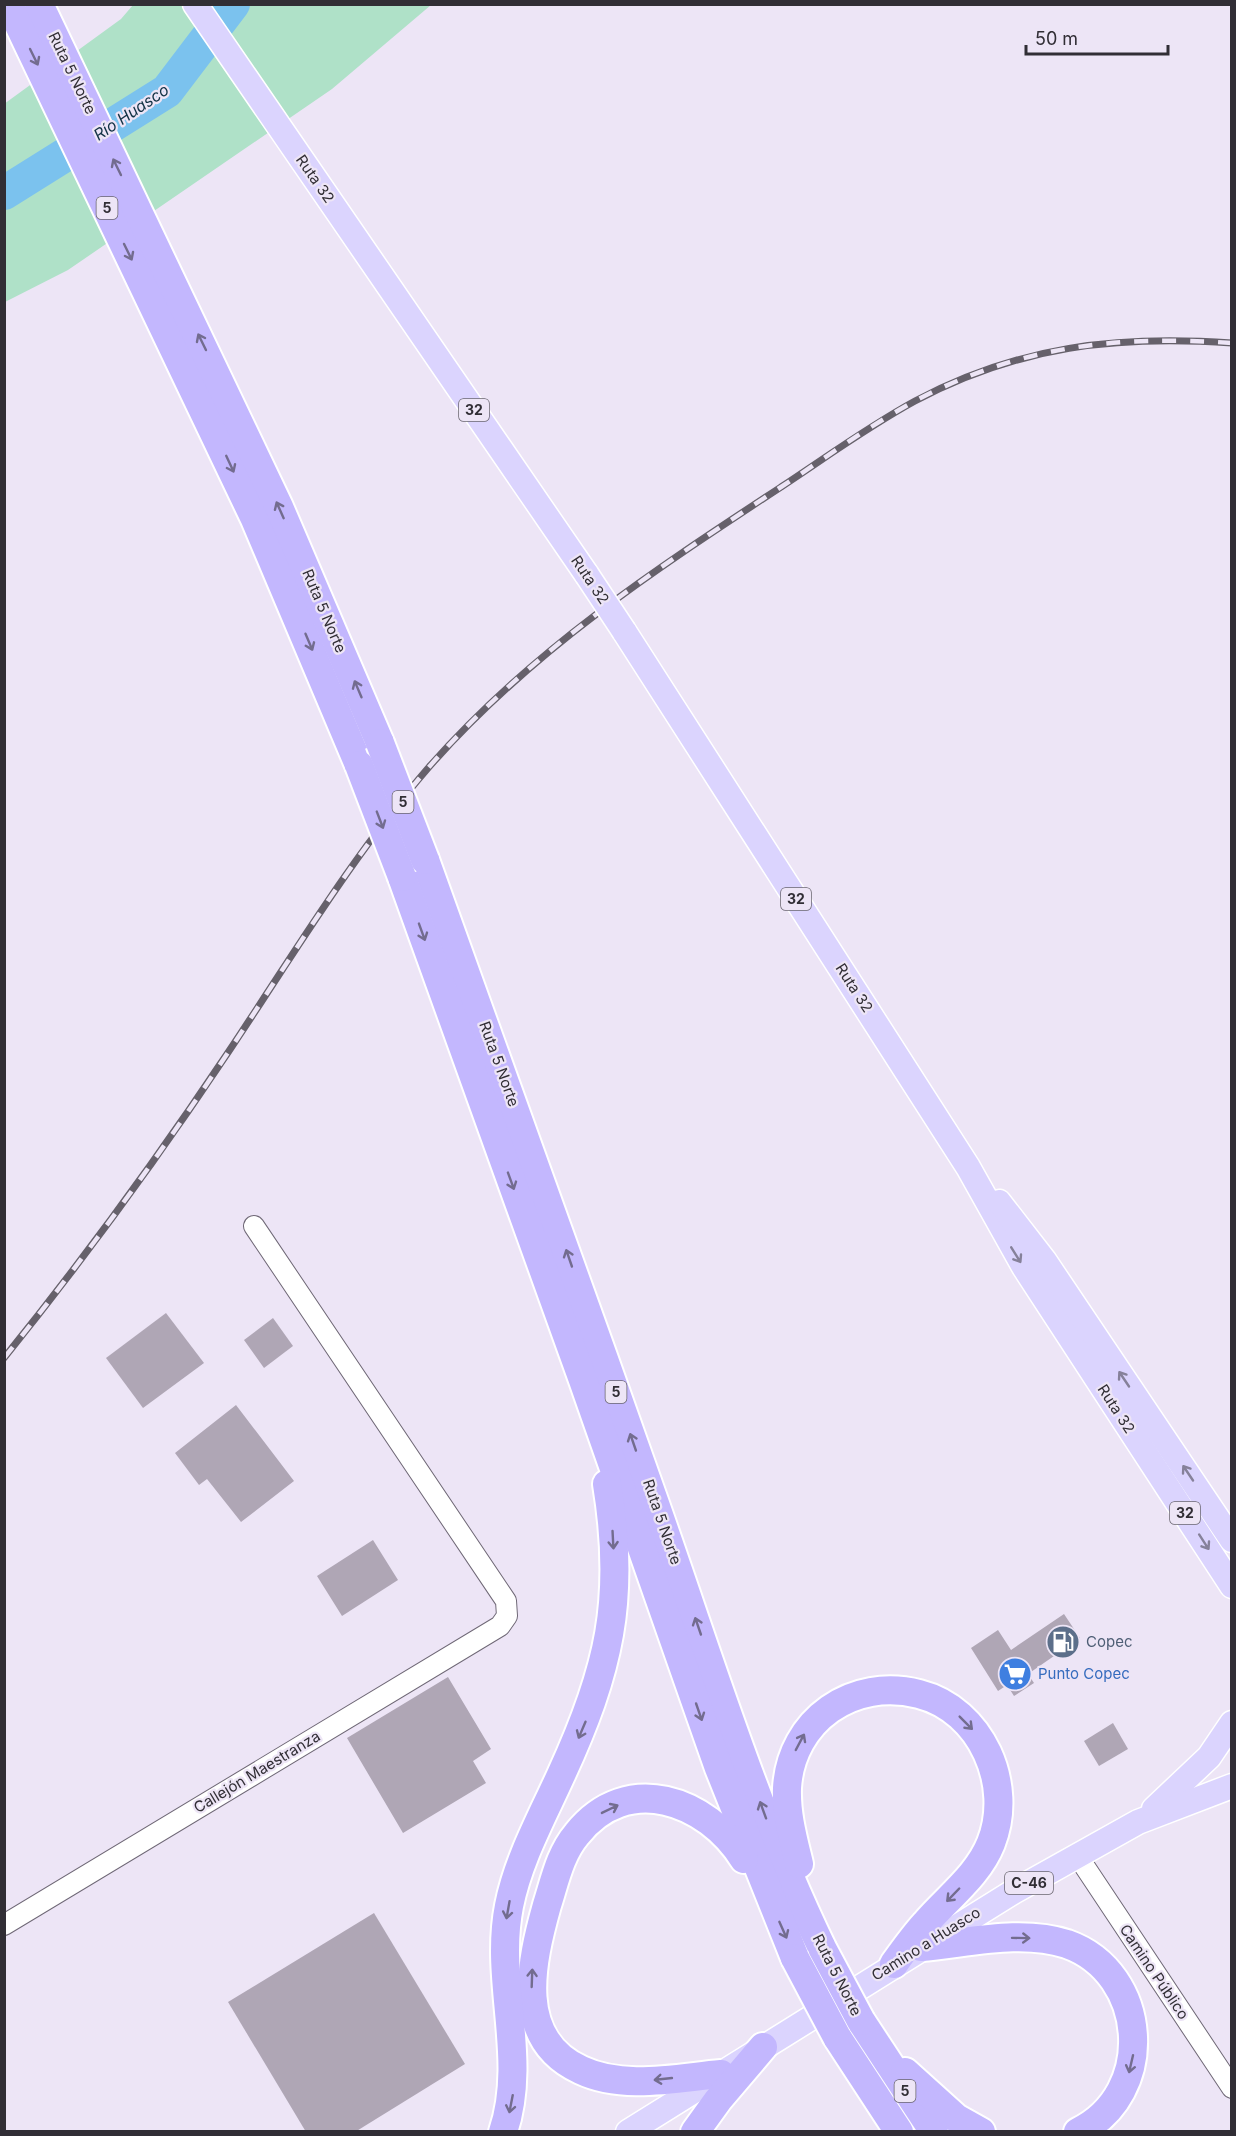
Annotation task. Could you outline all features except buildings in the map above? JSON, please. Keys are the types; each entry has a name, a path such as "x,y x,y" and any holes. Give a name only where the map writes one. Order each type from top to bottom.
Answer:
{"highway":[{"name":"Ruta 5 Norte","path":"9,4 216,403 309,574 380,743 425,860 563,1241 754,1785 822,1948 878,2050 934,2132"},
{"name":"Ruta 5 Norte","path":"39,4 216,403 286,588 360,765 583,1380 719,1768 771,1902 795,1958 837,2037 899,2132"},
{"path":"503,2132 510,2112 514,2072 506,1970 506,1926 509,1904 526,1852 596,1694 606,1656 614,1606 612,1521 583,1380"},
{"path":"810,1922 788,1806 790,1770 801,1738 819,1715 858,1695 886,1690 919,1694 944,1705 969,1726 990,1759 999,1796 996,1826 990,1845 974,1872 925,1923 894,1964"},
{"path":"721,2074 618,2080 579,2070 554,2053 541,2032 536,2017 532,1981 538,1938 557,1872 563,1855 578,1832 601,1813 632,1801 661,1799 691,1808 713,1822 740,1854 771,1902"},
{"path":"921,1947 1016,1938 1052,1940 1082,1952 1108,1972 1118,1986 1131,2016 1134,2032 1131,2065 1123,2087 1111,2106 1100,2118 1078,2132"},
{"path":"695,2132 718,2100 764,2047"},
{"path":"878,2050 956,2118 981,2132"},
{"path":"868,2086 887,2132"}],"main road":[{"name":"Ruta 32","path":"195,4 624,631 968,1167 1024,1267 1232,1586"},
{"name":"Ruta 32","path":"968,1167 1044,1260 1232,1540"},
{"name":"Camino a Huasco","path":"1138,1822 1195,1772 1232,1724"},
{"name":"Camino a Huasco","path":"628,2132 921,1947 1077,1856 1138,1822 1232,1785"}],"street":[{"name":"Callejón Maestranza","path":"4,1925 500,1626 507,1616 506,1601 254,1226"},
{"name":"Camino Público","path":"1077,1856 1232,2088"}],"green space":[{"path":"133,5 431,5 332,89 68,270 5,302 4,104 121,19"}],"waterway":[{"name":"Río Huasco","path":"4,193 167,91 233,4"}],"railway":[{"path":"4,1358 147,1170 348,871 401,801 468,725 551,650 595,615 686,550 898,411 954,382 1030,356 1069,348 1148,341 1232,343"}],"place":[{"name":"Copec","path":"1063,1642"},
{"name":"Punto Copec","path":"1015,1674"}]}
